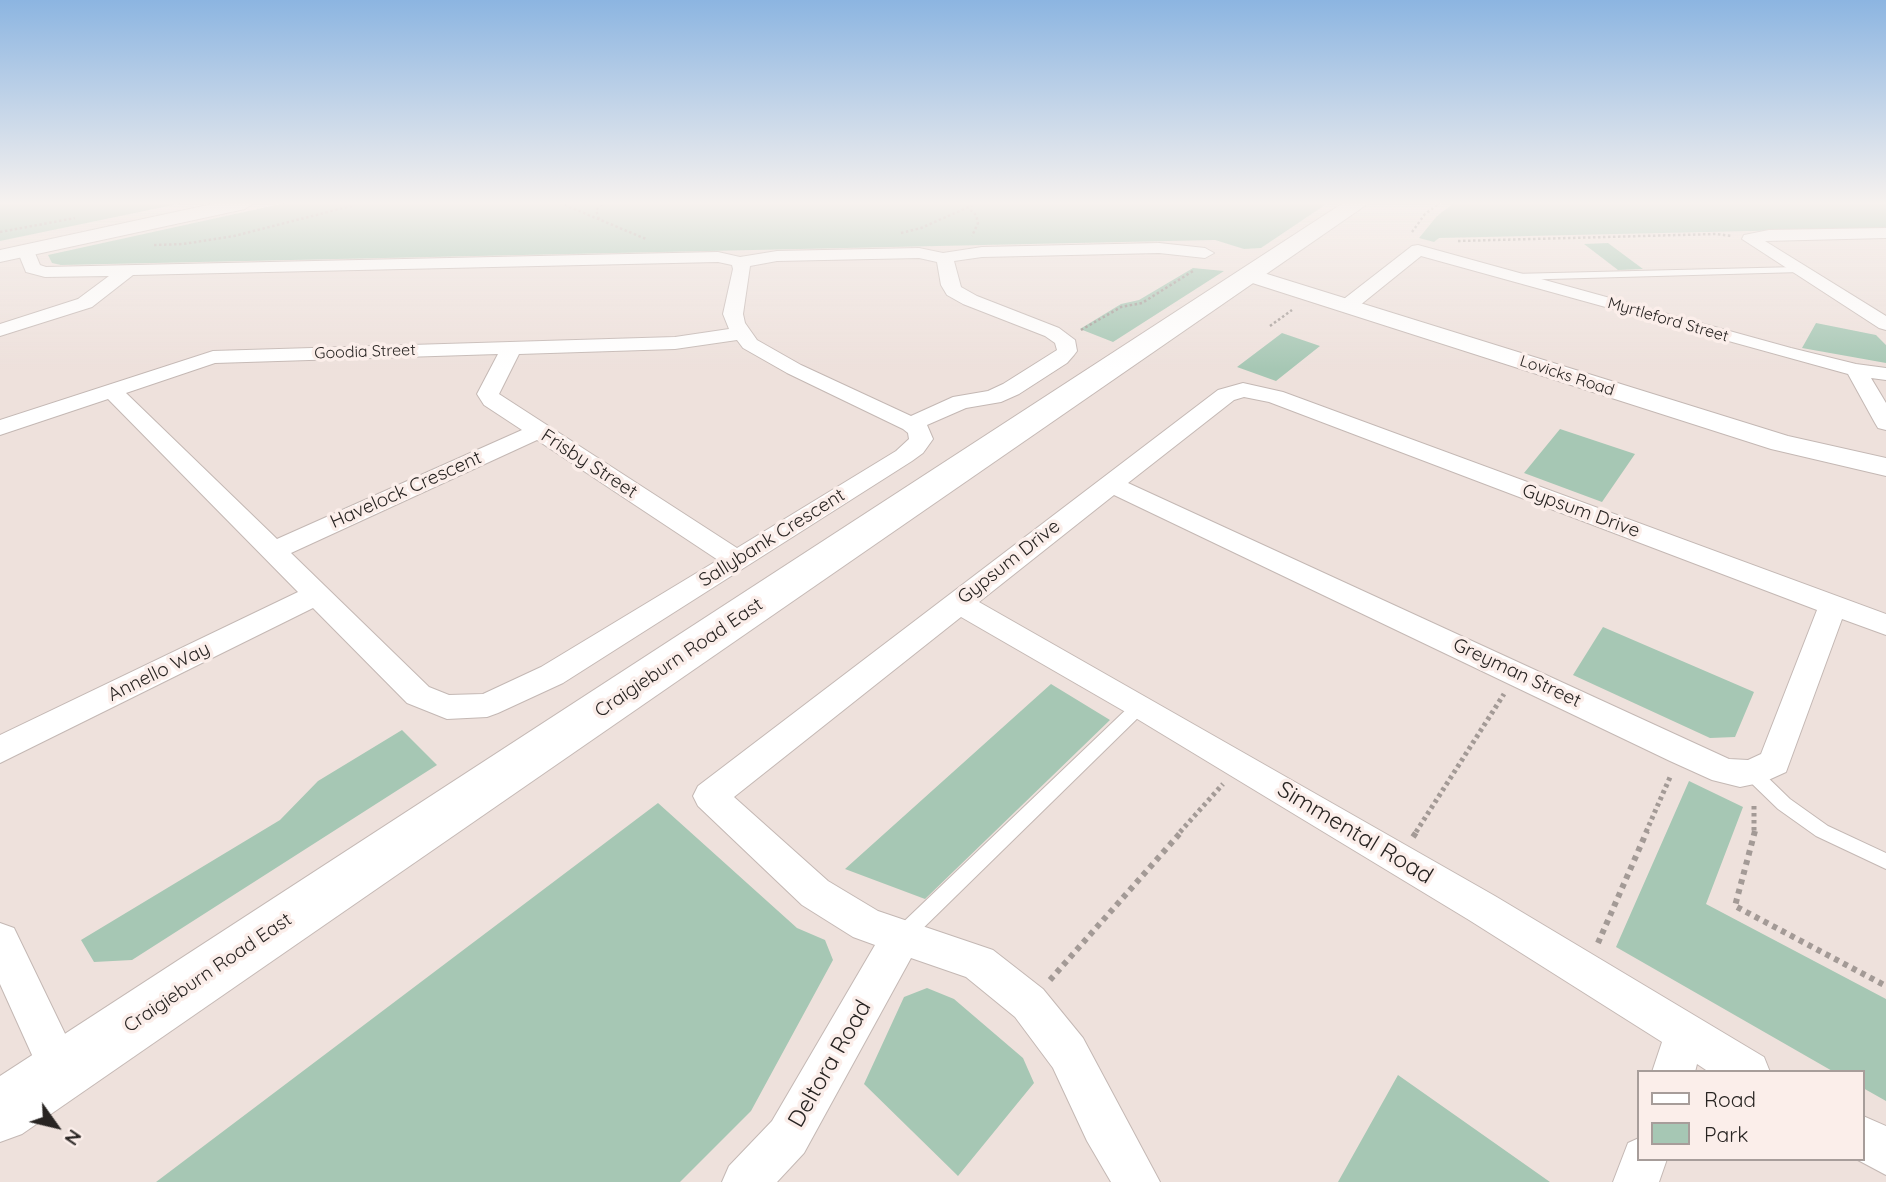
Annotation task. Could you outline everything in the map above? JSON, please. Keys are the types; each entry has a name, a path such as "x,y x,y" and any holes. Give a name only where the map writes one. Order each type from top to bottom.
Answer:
{"main road":[{"name":"Craigieburn Road East","path":"0,1112 1276,258"}],"street":[{"path":"29,258 32,268 39,271 665,258"},
{"path":"723,258 740,262 756,258"},
{"path":"740,262 742,269 733,314 750,344 911,424 961,402 1002,394 1060,359 1067,351 1065,341 1060,337 954,291 950,285 948,265 943,258"},
{"path":"1192,258 1201,261"},
{"path":"1346,306 1408,258"},
{"name":"Myrtleford Street","path":"1448,258 1856,370 1886,374"},
{"path":"1780,258 1886,324"},
{"path":"0,330 85,303 129,270"},
{"name":"Lovicks Road","path":"1251,275 1723,426 1781,443 1886,467"},
{"name":"Goodia Street","path":"0,428 197,361 228,355 675,344 741,332"},
{"name":"Frisby Street","path":"512,348 488,394 498,405 737,560"},
{"path":"1856,370 1886,424"},
{"path":"110,390 274,550"},
{"name":"Gypsum Drive","path":"1137,1182 1103,1125 1068,1053 1029,1003 979,963 867,925 815,892 710,796 1226,395 1243,390 1259,392 1886,625"},
{"name":"Sallybank Crescent","path":"274,550 418,695 436,705 465,708 487,705 529,687 915,448 921,435 911,424"},
{"name":"Havelock Crescent","path":"274,550 538,430"},
{"name":"Greyman Street","path":"1110,484 1724,771 1752,773"},
{"name":"Annello Way","path":"0,750 318,594"},
{"name":"Simmental Road","path":"957,602 1140,706 1586,971 1679,1053 1742,1070"},
{"path":"1752,773 1774,762 1833,605"},
{"name":"Deltora Road","path":"745,1182 788,1137 902,936"},
{"path":"0,942 61,1071"},
{"path":"1865,1139 1886,1152"},
{"path":"1636,1182 1643,1161"}],"lane":[{"path":"1513,276 1798,270"},
{"path":"902,936 1140,706"},
{"path":"1752,773 1784,804 1822,831 1886,861"}],"path":[{"path":"1080,331 1121,307 1142,303 1201,261"},
{"path":"1399,859 1517,673"},
{"path":"1586,971 1682,752"},
{"path":"1029,1003 1240,765"},
{"path":"1756,825 1735,906 1886,986"}],"green space":[{"path":"50,258 377,258 61,265 52,263"},
{"path":"1603,258 1628,258 1643,269 1618,270"},
{"path":"1193,268 1224,271 1113,342 1080,329 1121,304 1139,300"},
{"path":"1816,323 1876,335 1886,345 1886,363 1802,348"},
{"path":"1282,333 1320,346 1276,381 1237,367"},
{"path":"1560,429 1635,454 1602,502 1524,473"},
{"path":"1603,627 1754,692 1735,737 1710,738 1573,675"},
{"path":"1051,684 1110,720 925,899 845,869"},
{"path":"402,730 437,765 132,960 94,962 81,940 280,820 318,781"},
{"path":"1689,781 1743,807 1706,904 1886,999 1886,1101 1865,1089 1865,1070 1831,1070 1616,947"},
{"path":"658,803 797,928 825,940 833,960 751,1111 680,1182 156,1182"},
{"path":"927,988 954,999 1023,1058 1034,1083 958,1176 864,1084 904,997"},
{"path":"1398,1075 1550,1182 1338,1182"}]}
